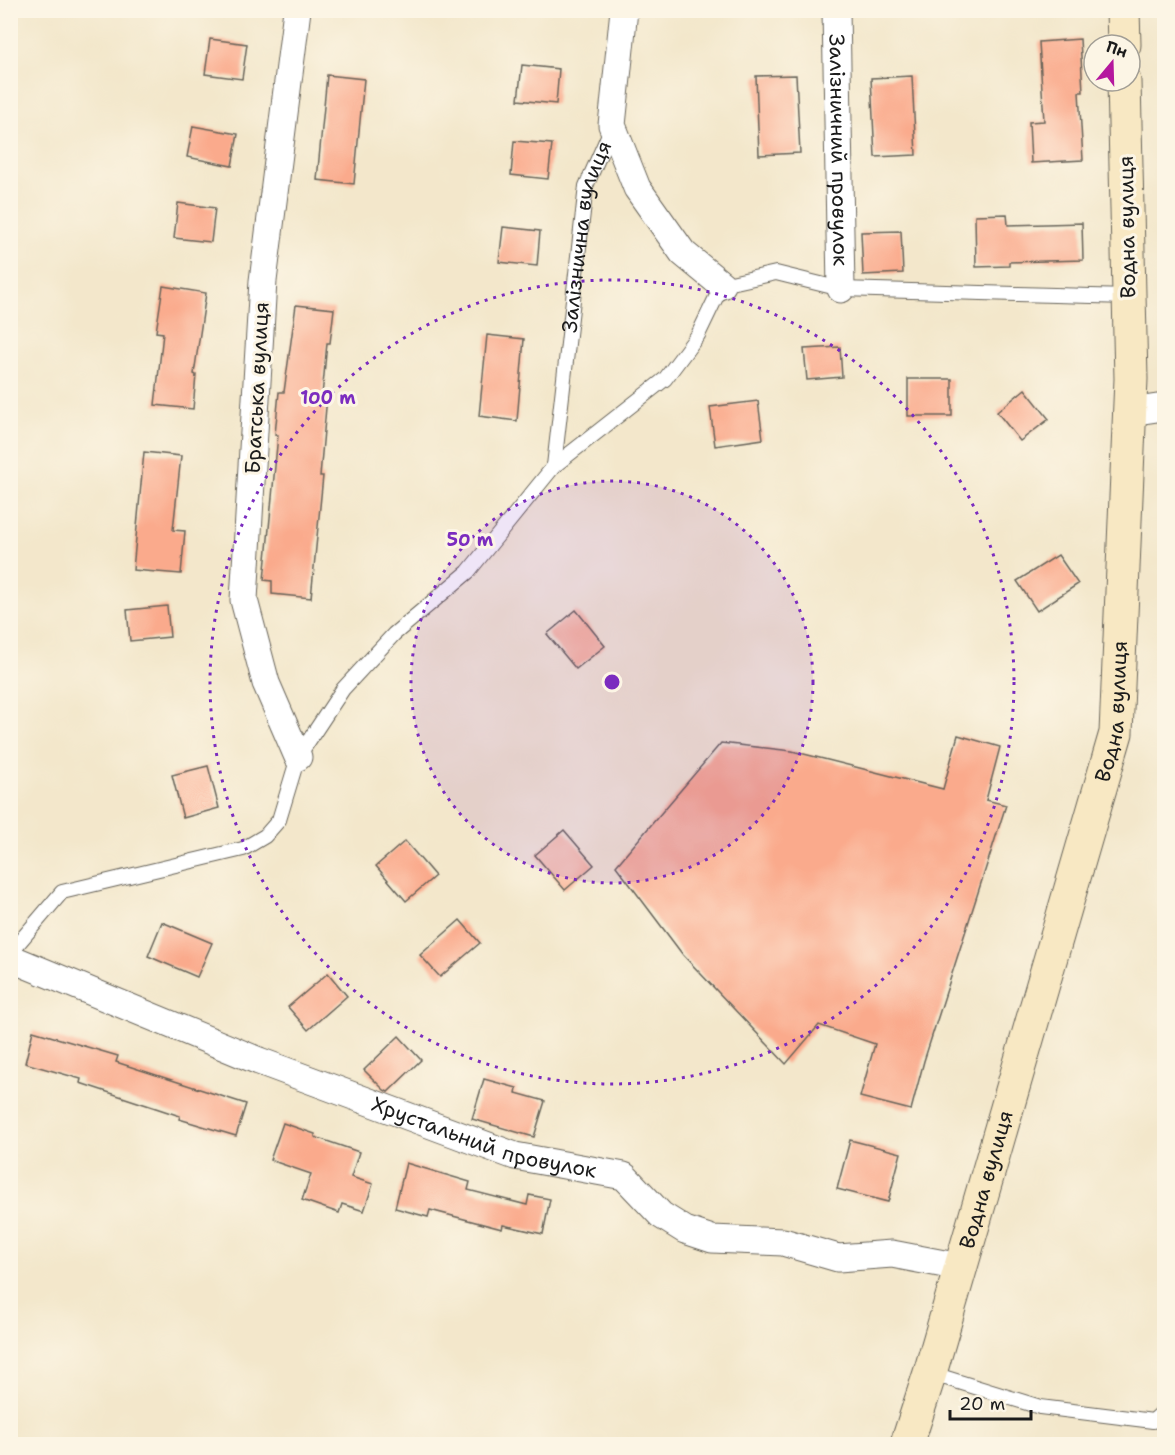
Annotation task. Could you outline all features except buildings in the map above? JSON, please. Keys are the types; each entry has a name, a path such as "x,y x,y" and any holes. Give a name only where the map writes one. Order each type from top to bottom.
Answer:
{"street":[{"name":"Братська вулиця","path":"297,10 263,280 244,600 266,683 298,757"},
{"name":"Залізнична вулиця","path":"612,125 624,10"},
{"name":"Залізничний провулок","path":"836,10 841,290"},
{"path":"1123,10 1124,33"},
{"name":"Водна вулиця","path":"907,1444 930,1373 1116,733 1131,379 1124,93"},
{"path":"612,125 638,188 683,253 722,285"},
{"path":"1130,412 1164,407"},
{"name":"Хрустальний провулок","path":"10,958 258,1061 515,1156 624,1176 661,1215 685,1230 712,1239 783,1242 838,1258 892,1254 960,1267"}],"lane":[{"name":"Залізнична вулиця","path":"554,466 586,186 612,125"},
{"path":"10,953 62,892 243,849 265,836 279,820 298,757 343,689 394,634 468,572 554,466 665,379 698,335 722,285 776,273 841,290 1128,297"},
{"path":"930,1373 1040,1407 1153,1420 1164,1411"}]}
